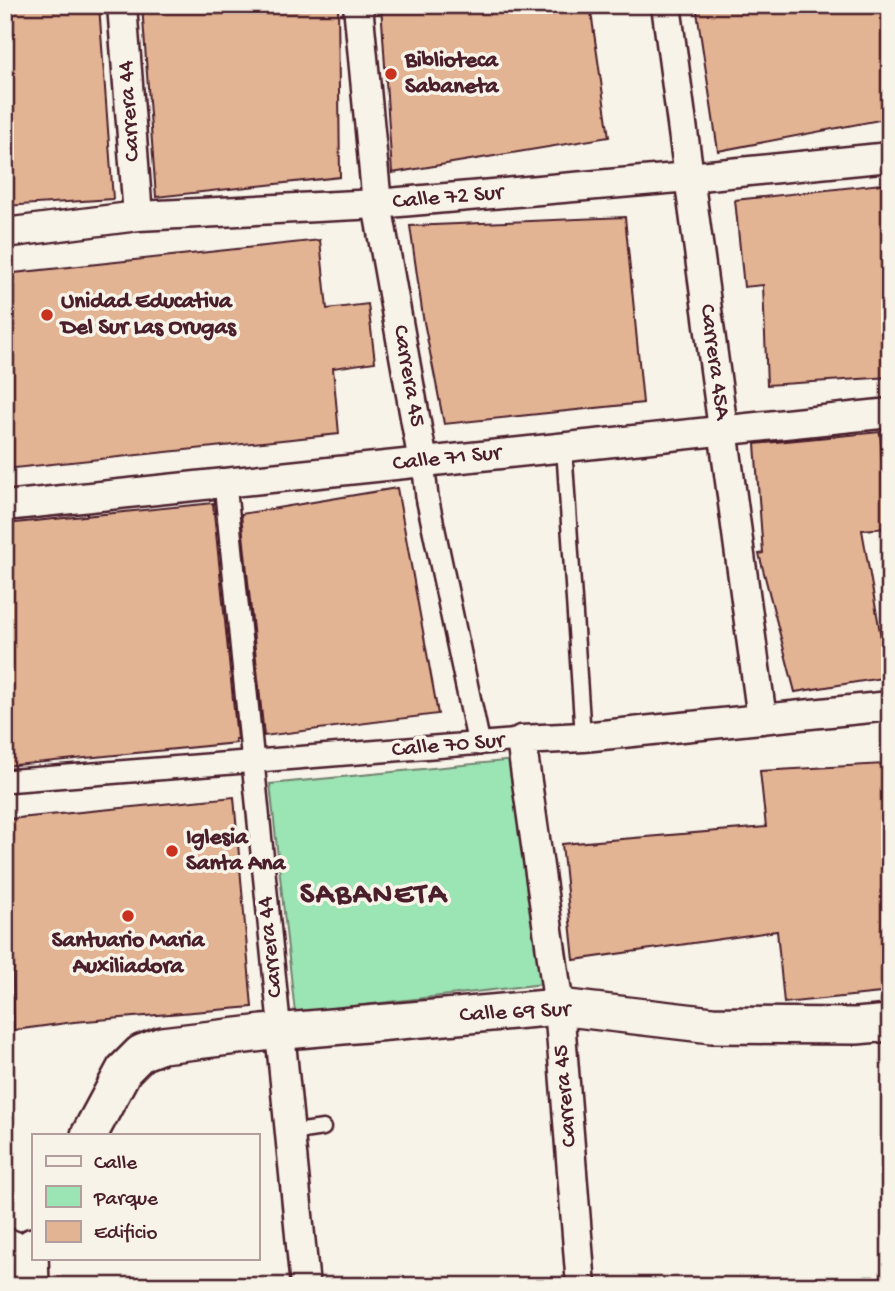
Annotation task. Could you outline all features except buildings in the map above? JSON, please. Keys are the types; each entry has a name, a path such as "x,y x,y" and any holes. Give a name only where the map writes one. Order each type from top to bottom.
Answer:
{"street":[{"name":"Carrera 44","path":"122,5 138,216"},
{"name":"Carrera 45","path":"358,5 377,204 427,497 479,744"},
{"name":"Carrera 45A","path":"666,5 762,719"},
{"name":"Calle 72 Sur","path":"5,233 138,216 377,204 890,157"},
{"name":"Calle 71 Sur","path":"5,506 890,413"},
{"name":"Carrera 44","path":"225,483 305,1286"},
{"name":"Calle 70 Sur","path":"5,781 583,737 890,706"},
{"name":"Carrera 45","path":"521,740 559,1007 581,1286"},
{"name":"Calle 69 Sur","path":"90,1134 124,1070 141,1053 162,1045 559,1007 712,1026 856,1026 890,1023"}],"lane":[{"path":"564,447 583,737"},
{"path":"289,1133 323,1128"}],"green space":[{"path":"514,760 543,984 295,1013 270,784"}],"place":[{"name":"Biblioteca Sabaneta","path":"391,74"},
{"name":"Unidad Educativa Del Sur Las Orugas","path":"47,315"},
{"name":"Iglesia Santa Ana","path":"172,851"},
{"name":"Santuario Maria Auxiliadora","path":"128,916"}],"district":[{"name":"SABANETA","path":"374,896"}]}
